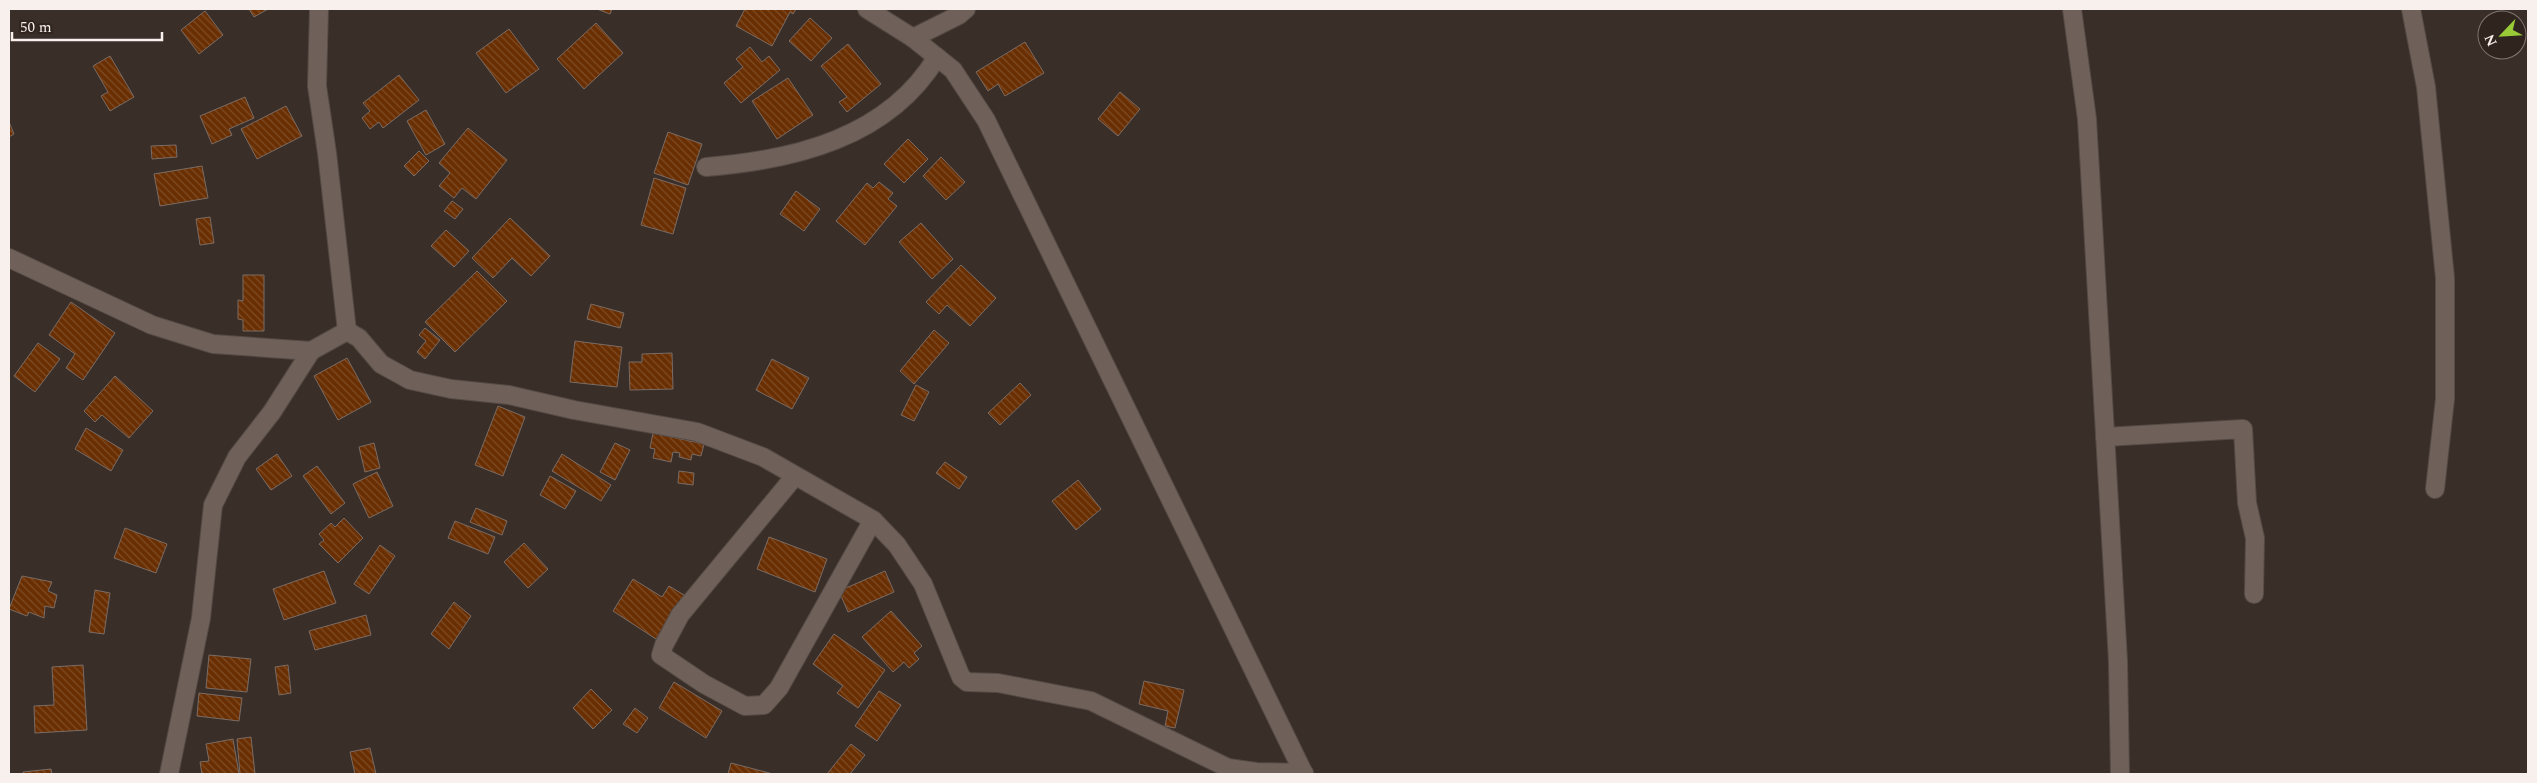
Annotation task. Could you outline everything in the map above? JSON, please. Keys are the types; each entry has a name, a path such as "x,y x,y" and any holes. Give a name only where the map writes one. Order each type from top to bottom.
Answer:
{"street":[{"path":"320,9 317,86 327,153 347,331"},
{"path":"347,331 359,338 382,364 410,380 451,388 509,395 574,410 697,432 763,457 873,520 897,545 923,584 961,677 967,682 998,683 1091,702 1228,768 1256,772 1304,774 986,120 953,70 913,38 867,9"},
{"path":"913,38 959,15 966,9"},
{"path":"2072,9 2087,119 2118,662 2120,774"},
{"path":"2411,9 2426,87 2445,278 2445,399 2436,489"},
{"path":"706,167 795,155 865,126 908,96 924,78 937,57"},
{"path":"9,258 152,324 213,344 311,351"},
{"path":"164,772 201,618 213,505 237,457 272,412 311,351 347,331"},
{"path":"2105,437 2243,429 2247,503 2255,538 2254,594"},
{"path":"795,476 680,615 664,644 661,655 704,684 745,706 764,705 779,688 873,520"}],"building":[{"path":"249,9 268,9 254,17"},
{"path":"597,9 612,9 610,14"},
{"path":"745,9 796,9 793,14 790,12 772,46 736,26"},
{"path":"205,11 223,35 199,54 181,30"},
{"path":"810,18 832,38 811,61 789,41"},
{"path":"596,23 623,53 584,89 557,59"},
{"path":"509,29 539,69 506,93 476,53"},
{"path":"1025,42 1044,73 1005,96 998,84 988,91 976,72"},
{"path":"848,44 881,84 847,112 839,102 847,97 821,66"},
{"path":"750,47 762,62 769,56 780,70 741,103 724,83 743,67 736,59"},
{"path":"110,56 134,97 110,111 101,96 108,92 93,66"},
{"path":"399,75 419,100 383,128 379,122 370,129 362,118 370,111 363,103"},
{"path":"788,78 813,115 777,139 752,101"},
{"path":"1120,92 1140,109 1118,136 1098,119"},
{"path":"245,97 254,118 229,129 232,135 212,144 200,116"},
{"path":"286,106 302,136 257,159 241,129"},
{"path":"426,110 445,144 426,155 407,121"},
{"path":"9,122 14,134 9,137"},
{"path":"468,128 507,160 476,199 462,188 454,198 439,186 450,173 439,163"},
{"path":"668,132 702,144 688,185 654,173"},
{"path":"908,139 928,159 904,183 884,164"},
{"path":"176,145 177,157 152,159 151,146"},
{"path":"419,151 429,161 414,176 404,166"},
{"path":"941,157 965,182 946,200 923,176"},
{"path":"202,166 208,198 160,206 154,174"},
{"path":"654,178 686,188 673,234 641,225"},
{"path":"879,182 893,193 888,199 897,206 865,245 836,221 867,183 873,188"},
{"path":"796,191 820,209 804,231 780,214"},
{"path":"452,201 463,209 455,219 444,211"},
{"path":"210,217 214,243 200,245 196,219"},
{"path":"510,218 550,256 531,276 512,258 493,278 472,258"},
{"path":"921,223 953,259 932,279 899,242"},
{"path":"446,230 469,251 454,267 431,246"},
{"path":"961,265 996,298 970,326 947,305 939,314 926,302"},
{"path":"477,271 507,301 455,352 425,322"},
{"path":"243,275 264,275 264,331 243,331 243,320 238,319 238,300 243,301"},
{"path":"71,302 115,333 83,380 66,368 75,354 49,335"},
{"path":"591,304 624,313 620,328 587,319"},
{"path":"425,328 440,340 425,359 417,352 426,341 419,335"},
{"path":"934,330 949,343 914,384 900,371"},
{"path":"575,341 622,347 617,387 570,382"},
{"path":"38,343 60,359 35,392 14,376"},
{"path":"672,353 673,389 630,390 629,362 642,362 642,354"},
{"path":"347,358 371,402 338,420 314,376"},
{"path":"772,359 809,378 792,409 756,390"},
{"path":"115,376 153,411 129,438 102,415 95,422 84,411"},
{"path":"1020,383 1031,395 1000,425 988,413"},
{"path":"916,385 929,392 914,421 901,415"},
{"path":"498,406 525,417 503,476 475,465"},
{"path":"86,428 123,450 111,471 75,449"},
{"path":"653,433 704,444 701,456 692,454 691,460 679,457 680,453 673,452 671,462 653,458 655,449 650,448"},
{"path":"374,443 380,468 365,472 359,447"},
{"path":"615,443 630,450 615,480 600,472"},
{"path":"277,454 292,476 271,490 256,469"},
{"path":"562,454 611,485 601,501 552,471"},
{"path":"945,462 967,477 959,489 936,473"},
{"path":"317,466 345,503 331,514 303,476"},
{"path":"679,471 694,473 693,485 678,483"},
{"path":"377,472 393,506 369,518 353,484"},
{"path":"550,476 576,491 565,509 540,495"},
{"path":"1078,480 1101,509 1076,530 1052,501"},
{"path":"476,508 507,521 502,535 470,522"},
{"path":"344,518 363,538 338,563 319,544 324,540 319,534 331,523 335,527"},
{"path":"455,521 495,537 488,554 448,538"},
{"path":"125,528 167,544 156,573 114,558"},
{"path":"769,537 827,559 815,592 757,569"},
{"path":"524,543 548,569 528,588 504,562"},
{"path":"380,545 395,556 369,594 354,584"},
{"path":"324,571 336,603 284,620 273,589"},
{"path":"885,571 894,592 848,612 839,591"},
{"path":"22,576 52,582 48,591 57,595 54,608 45,606 44,618 29,612 27,616 9,609"},
{"path":"633,579 662,597 669,586 684,595 656,639 613,611"},
{"path":"95,590 110,593 104,634 89,632"},
{"path":"454,602 471,616 449,649 431,634"},
{"path":"891,611 922,646 914,653 919,659 909,668 904,662 893,672 862,637"},
{"path":"366,615 371,635 315,650 309,631"},
{"path":"834,634 885,670 858,708 837,693 843,686 813,664"},
{"path":"209,655 251,659 247,692 206,688"},
{"path":"83,665 87,730 35,733 34,706 54,705 52,667"},
{"path":"288,665 291,693 279,695 275,667"},
{"path":"1144,681 1184,690 1175,728 1165,726 1168,711 1139,704"},
{"path":"674,682 722,711 706,738 659,708"},
{"path":"591,689 612,710 593,729 573,708"},
{"path":"879,691 901,705 877,741 855,726"},
{"path":"199,693 242,698 239,721 197,716"},
{"path":"635,708 648,718 637,733 623,724"},
{"path":"251,737 255,774 240,774 237,739"},
{"path":"233,739 239,774 202,774 200,762 209,761 206,744"},
{"path":"851,744 865,755 850,774 827,774"},
{"path":"370,748 376,774 355,774 350,752"},
{"path":"731,763 773,774 728,774"},
{"path":"51,769 52,774 23,774 23,772"}]}
